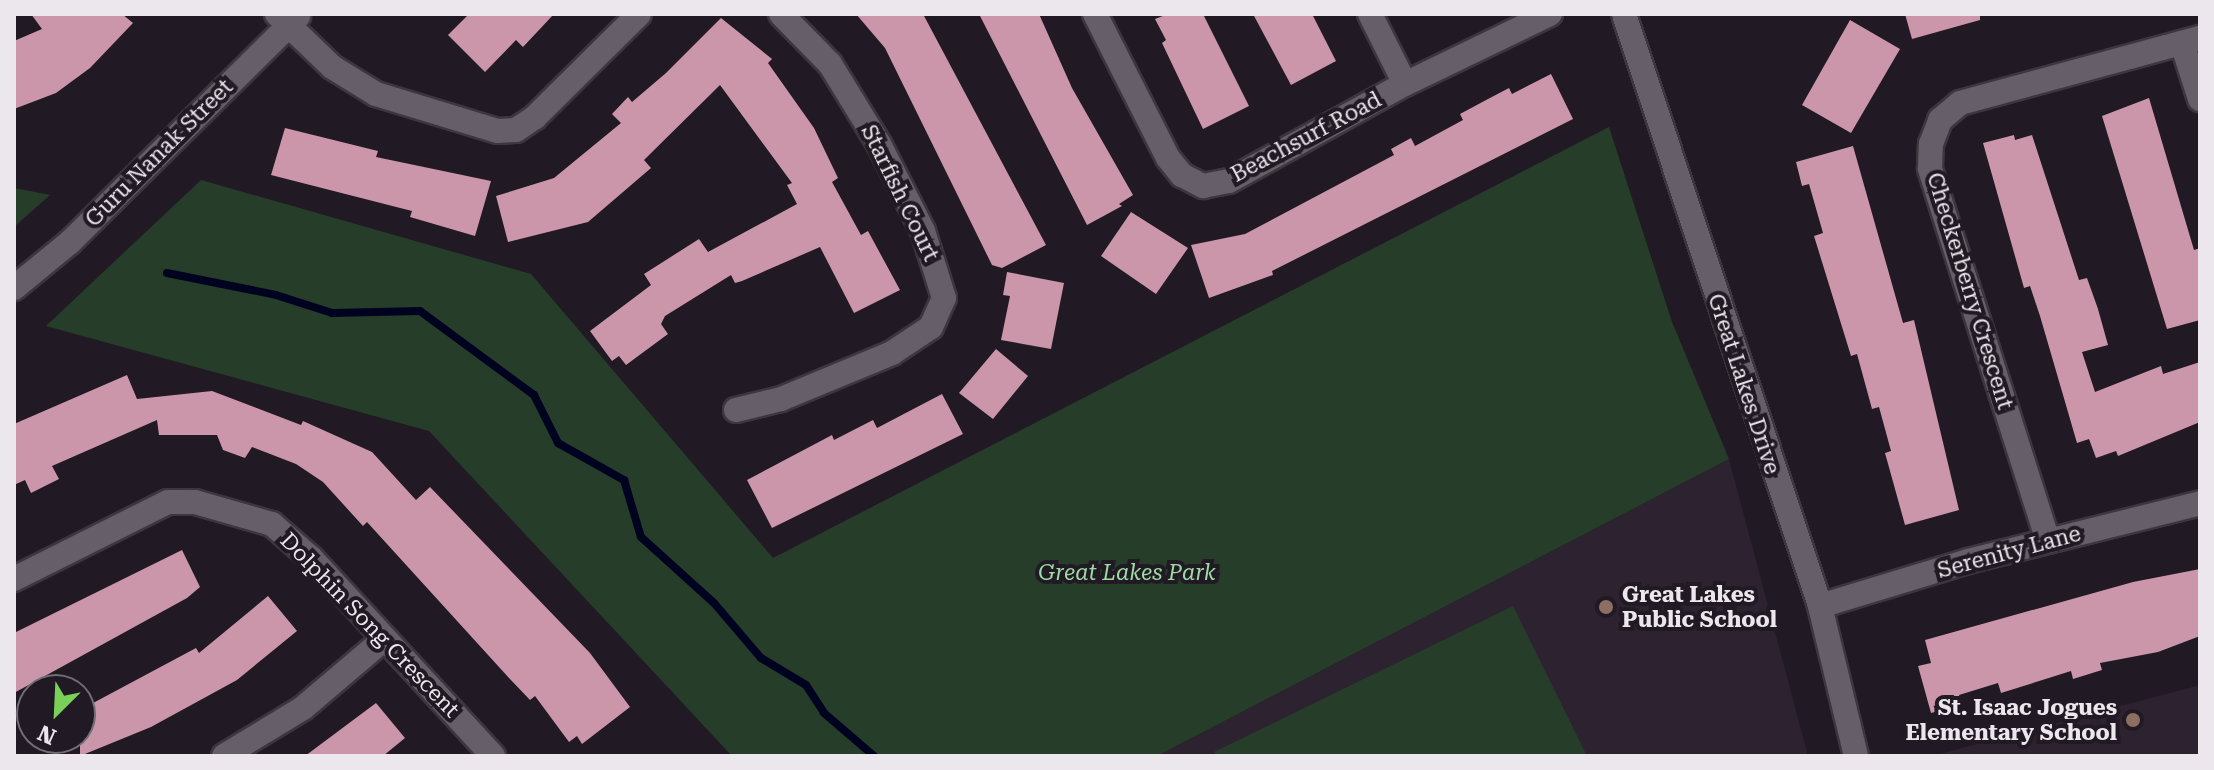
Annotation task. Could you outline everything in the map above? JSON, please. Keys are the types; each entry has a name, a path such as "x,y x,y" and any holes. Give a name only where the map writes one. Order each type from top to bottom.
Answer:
{"street":[{"path":"288,18 332,67 376,94 498,131 516,130 535,117 639,14"},
{"name":"Starfish Court","path":"736,410 781,399 892,353 931,327 944,298 923,231 879,144 830,64 781,14"},
{"name":"Beachsurf Road","path":"1095,14 1168,158 1182,175 1203,186 1229,181 1405,84 1550,14"},
{"path":"1370,14 1405,84"},
{"name":"Great Lakes Drive","path":"1624,14 1820,606 1856,756"},
{"name":"Guru Nanak Street","path":"14,288 70,242 288,18"},
{"path":"2191,40 2200,99"},
{"name":"Checkerberry Crescent","path":"2048,541 1930,168 1931,144 1940,120 1960,103 2191,40"},
{"name":"Dolphin Song Crescent","path":"14,579 148,508 195,502 272,524 311,558 493,756"},
{"name":"Serenity Lane","path":"1820,606 2048,541 2200,503"},
{"path":"224,756 303,708 384,639"}],"shaded area":[{"name":"Great Lakes Public School","path":"1729,459 1808,756 1157,756"},
{"name":"St. Isaac Jogues Elementary School","path":"2200,685 2200,756 1932,756"}],"green space":[{"name":"Great Lakes Park","path":"1609,127 1672,322 1729,459 1157,756 732,756 429,431 46,326 201,180 531,274 773,558"},
{"path":"14,188 50,195 14,227"},
{"path":"1513,606 1587,756 1216,756 1214,752"}],"building":[{"path":"31,14 122,14 133,23 90,68 56,93 14,109 14,41 42,29"},
{"path":"469,14 554,14 523,47 516,40 485,72 448,35"},
{"path":"856,14 923,14 1046,245 1002,268 992,265 885,48"},
{"path":"979,14 1039,14 1072,88 1133,195 1119,204 1122,206 1087,225"},
{"path":"1168,14 1203,14 1249,106 1203,129 1162,43 1166,40 1155,19"},
{"path":"1253,14 1312,14 1336,61 1291,85"},
{"path":"1905,14 1980,14 1980,20 1912,39"},
{"path":"721,18 772,59 768,63 814,128 838,178 832,182 861,235 868,231 900,290 854,313 820,247 742,281 735,283 731,275 665,316 661,324 668,334 626,365 619,356 612,361 590,331 651,285 644,274 699,239 708,252 797,204 787,185 792,183 720,85 644,160 651,168 588,222 508,242 496,196 554,178 621,123 612,114 628,97 632,102"},
{"path":"1850,20 1900,49 1851,133 1802,105"},
{"path":"1551,74 1573,119 1272,271 1273,275 1209,298 1191,245 1245,234 1394,155 1391,149 1411,138 1415,146 1463,120 1460,114 1488,99 1509,88 1512,94"},
{"path":"2149,98 2194,250 2200,248 2200,320 2167,329 2102,116"},
{"path":"285,128 378,151 376,157 491,181 475,236 410,217 412,211 271,175"},
{"path":"2014,135 2015,140 2032,135 2079,280 2087,278 2098,309 2108,345 2082,352 2095,392 2161,366 2163,374 2200,362 2200,422 2118,456 2116,451 2096,458 2089,439 2077,443 2030,286 2024,288 1983,143"},
{"path":"1853,146 1903,323 1914,320 1959,510 1905,525 1885,453 1891,451 1879,407 1872,409 1857,354 1851,356 1814,236 1823,233 1809,184 1802,186 1796,162"},
{"path":"1131,212 1188,248 1156,294 1101,256"},
{"path":"1007,272 1064,283 1051,349 1001,340 1010,296 1003,295"},
{"path":"996,349 1028,376 993,419 959,393"},
{"path":"127,375 137,399 212,391 301,425 303,421 372,452 416,500 430,487 590,653 630,707 582,744 577,736 569,742 535,696 530,700 367,522 363,526 323,482 296,464 252,447 245,458 223,450 217,435 159,435 157,420 52,466 59,479 31,493 25,480 14,485 14,424"},
{"path":"942,394 963,434 772,528 747,480 832,435 834,440 873,420 877,428"},
{"path":"182,550 200,587 187,598 49,674 16,674 14,693 14,633"},
{"path":"2200,569 2200,636 2158,652 2100,663 2102,670 2073,679 2071,671 2001,693 1998,683 1959,695 1962,705 1931,713 1918,666 1931,663 1925,640 2133,582"},
{"path":"268,596 297,631 237,680 151,727 96,749 96,701 196,648 199,653"},
{"path":"376,703 405,738 383,756 305,756"}],"waterway":[{"path":"167,273 276,295 332,313 420,311 534,395 558,443 624,480 641,537 714,603 761,658 806,685 824,713 874,756"}],"place":[{"name":"Great Lakes Public School","path":"1606,607"},
{"name":"St. Isaac Jogues Elementary School","path":"2133,720"}]}
